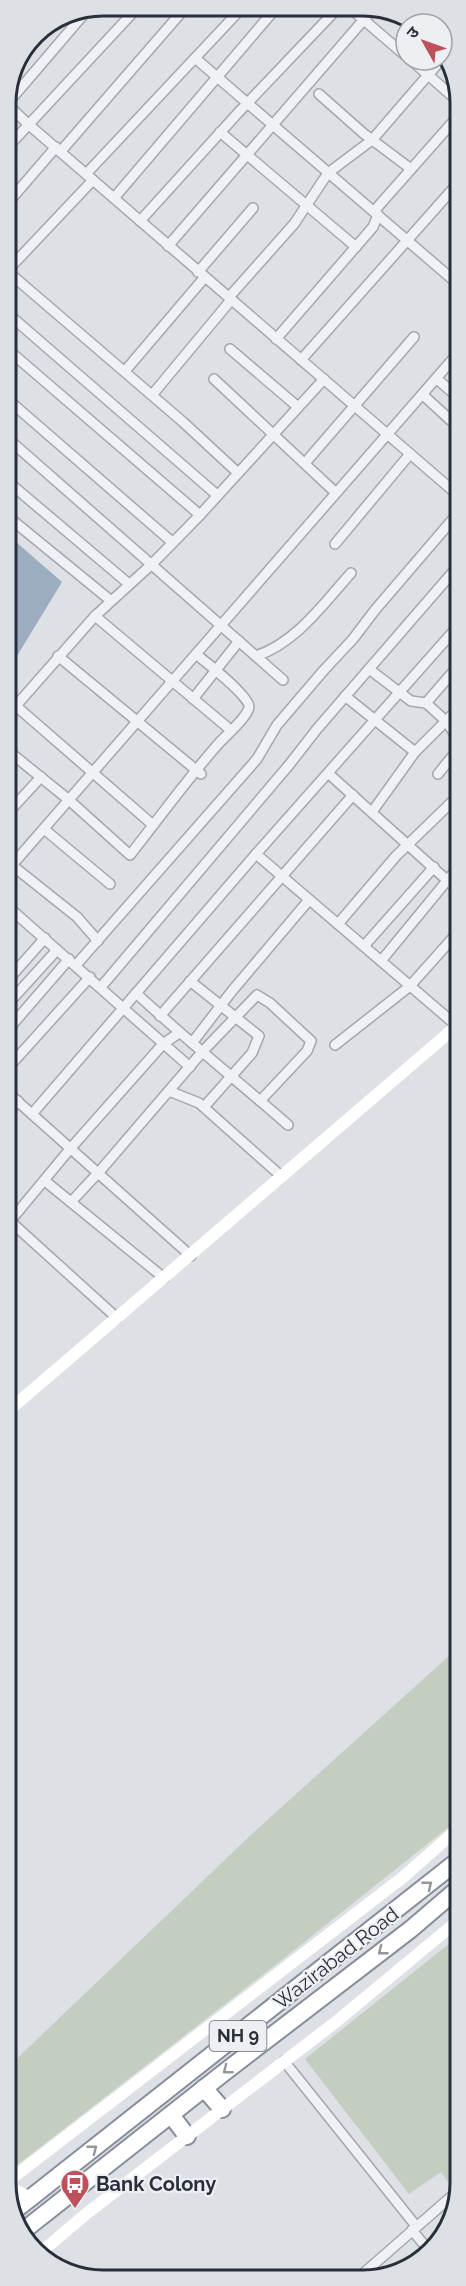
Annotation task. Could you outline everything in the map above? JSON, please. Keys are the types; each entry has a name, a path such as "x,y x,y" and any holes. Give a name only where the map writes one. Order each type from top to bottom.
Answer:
{"highway":[{"name":"Wazirabad Road","path":"20,2207 449,1868"},
{"name":"Wazirabad Road","path":"28,2227 411,1929 449,1896"},
{"path":"204,2088 222,2109"},
{"path":"171,2115 187,2136"}],"street":[{"path":"17,137 129,17"},
{"path":"17,193 177,17"},
{"path":"17,259 234,17"},
{"path":"114,198 268,17"},
{"path":"140,221 220,132 329,17"},
{"path":"360,17 394,45"},
{"path":"168,246 366,17"},
{"path":"18,90 79,20"},
{"path":"195,58 450,277"},
{"path":"424,72 449,93"},
{"path":"152,395 231,300 230,296 272,251 308,205 328,173 372,140 432,72"},
{"path":"319,94 372,140 411,169"},
{"path":"17,114 450,488"},
{"path":"378,215 375,210 450,125"},
{"path":"220,132 356,246"},
{"path":"301,360 450,192"},
{"path":"124,371 253,208"},
{"path":"276,339 373,227 378,215"},
{"path":"17,279 238,473"},
{"path":"17,321 217,495"},
{"path":"305,463 356,407 414,337"},
{"path":"230,349 298,407"},
{"path":"17,357 200,515"},
{"path":"17,861 223,626 387,434 450,366"},
{"path":"214,378 336,493"},
{"path":"436,379 450,390"},
{"path":"17,705 110,600 152,564 200,515 324,380"},
{"path":"423,395 450,420"},
{"path":"17,407 172,542"},
{"path":"17,446 283,680"},
{"path":"335,543 410,454"},
{"path":"17,489 129,584"},
{"path":"17,1021 73,962 98,941 257,759 277,726 450,523"},
{"path":"17,524 110,600"},
{"path":"256,656 272,651 301,628 351,573"},
{"path":"101,987 345,696 450,576"},
{"path":"95,616 227,727"},
{"path":"32,1114 256,854 450,636"},
{"path":"193,699 239,641"},
{"path":"17,759 69,800 130,855 249,707 249,703 241,693 197,655"},
{"path":"58,656 198,772"},
{"path":"369,669 411,701 426,703 450,726"},
{"path":"426,703 450,676"},
{"path":"345,696 415,752"},
{"path":"17,707 153,825"},
{"path":"372,812 415,752 450,719"},
{"path":"438,774 450,760"},
{"path":"329,774 448,880 381,961"},
{"path":"17,803 41,777"},
{"path":"160,1016 353,795"},
{"path":"338,924 408,844 450,804"},
{"path":"44,829 110,884"},
{"path":"256,854 450,1018"},
{"path":"364,946 434,867"},
{"path":"17,874 77,917 98,941"},
{"path":"192,1043 309,900"},
{"path":"17,914 190,1067"},
{"path":"17,970 45,938"},
{"path":"335,1045 410,986 450,942"},
{"path":"17,994 57,950"},
{"path":"17,1058 90,977"},
{"path":"190,981 259,1036 252,1053 204,1107"},
{"path":"136,993 179,1033 288,1125"},
{"path":"71,1202 203,1051 257,995 262,996 311,1041 307,1051 260,1101"},
{"path":"16,1404 450,1032"},
{"path":"16,1213 70,1149 164,1044 179,1033"},
{"path":"169,1091 199,1103 281,1176"},
{"path":"18,1101 191,1256"},
{"path":"45,1181 164,1278"},
{"path":"16,1230 117,1318"},
{"path":"16,2177 402,1878 449,1837"},
{"path":"46,2248 86,2214 337,2021 449,1928"},
{"path":"284,2061 424,2244"},
{"path":"17,2190 31,2198"},
{"path":"368,2270 448,2199"}],"green space":[{"path":"449,1656 449,1827 16,2166 16,2059 254,1832"},
{"path":"449,1944 449,2181 441,2172 409,2194 305,2059"}],"water":[{"path":"17,543 62,582 17,656"}],"place":[{"name":"Bank Colony","path":"75,2210"}]}
